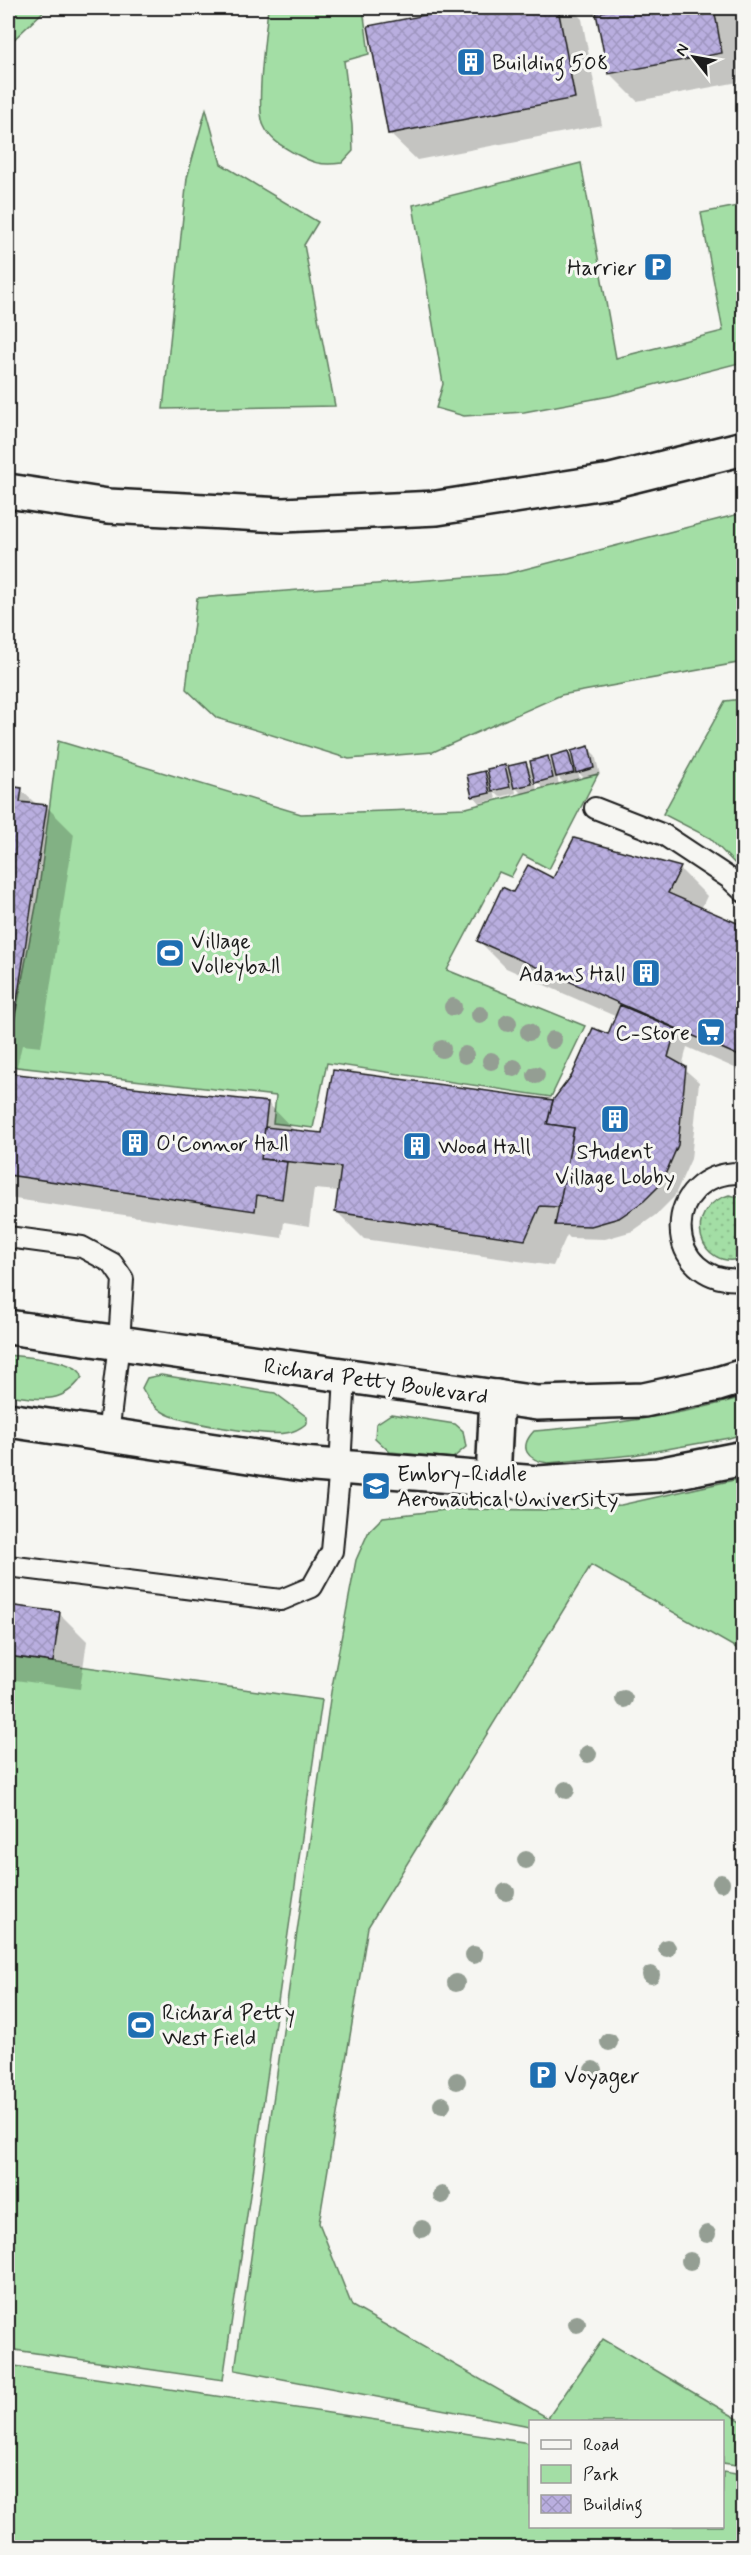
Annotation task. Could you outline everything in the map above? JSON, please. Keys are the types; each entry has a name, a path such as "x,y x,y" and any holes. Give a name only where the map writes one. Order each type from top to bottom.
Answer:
{"street":[{"path":"8,491 108,506 283,515 437,508 610,482 744,448"},
{"name":"Richard Petty Boulevard","path":"8,1328 537,1403 644,1400 744,1376"},
{"path":"493,1479 497,1397"},
{"path":"8,1420 302,1464 538,1483 658,1476 744,1458"}],"lane":[{"path":"595,808 664,835 729,878 744,892"},
{"path":"744,1173 727,1172 709,1178 694,1189 684,1204 680,1223 681,1240 688,1256 699,1269 715,1277 731,1280 744,1279"},
{"path":"8,1237 82,1247 112,1263 123,1279 119,1343 108,1435"},
{"path":"8,1566 281,1600 312,1587 332,1551 345,1375"}],"green space":[{"path":"8,8 47,8 8,45"},
{"path":"268,8 363,8 369,54 344,61 353,151 342,163 322,164 306,159 277,142 264,126 261,87"},
{"path":"206,109 221,164 318,222 304,245 335,406 163,409 187,178"},
{"path":"581,163 616,358 723,331 701,213 743,205 743,362 610,396 524,412 464,416 436,408 443,384 413,205"},
{"path":"743,513 743,662 561,695 433,752 349,759 217,718 186,689 197,598 506,574"},
{"path":"744,699 743,872 710,838 663,814 725,701"},
{"path":"58,741 301,814 466,808 598,774 549,869 523,855 511,877 499,872 447,970 585,1026 551,1097 327,1063 313,1128 273,1123 276,1096 8,1066 8,1054 38,896"},
{"path":"729,1195 744,1198 743,1258 728,1260 716,1256 707,1248 702,1237 701,1225 704,1213 714,1202"},
{"path":"8,1355 62,1363 72,1366 79,1371 82,1377 66,1393 58,1396 39,1399 8,1395"},
{"path":"161,1375 275,1393 307,1417 307,1423 292,1432 260,1433 223,1428 172,1416 153,1404 142,1388 147,1378"},
{"path":"743,1397 743,1434 729,1438 633,1455 548,1463 530,1456 526,1448 526,1443 534,1431 640,1419 692,1410"},
{"path":"391,1414 455,1424 463,1431 466,1447 453,1458 390,1452 375,1438 376,1424"},
{"path":"743,1478 743,1652 591,1565 368,1927 319,2223 352,2306 548,2418 603,2339 743,2422 743,2466 724,2463 724,2420 529,2420 529,2426 235,2370 331,1692 356,1560 369,1531 383,1517 454,1509 553,1510 621,1505"},
{"name":"Richard Petty West Field","path":"8,1656 322,1700 223,2380 8,2349"},
{"path":"8,2365 529,2443 529,2528 724,2528 724,2472 743,2475 743,2547 8,2547"}],"building":[{"name":"Building 508","path":"462,8 558,8 575,98 388,134 368,26"},
{"path":"623,8 714,8 722,53 608,74 596,13"},
{"path":"589,746 594,768 576,773 571,751"},
{"path":"568,751 574,773 556,777 551,756"},
{"path":"548,756 553,778 535,783 530,761"},
{"path":"526,762 532,784 514,788 508,766"},
{"path":"505,765 510,787 492,791 487,769"},
{"path":"485,771 490,793 472,797 467,775"},
{"path":"8,786 22,788 20,802 47,805 14,1020 8,1020"},
{"name":"Adams Hall","path":"574,838 681,867 668,893 744,926 744,1058 477,941 502,887 513,892 528,865 553,878"},
{"name":"Student Village Lobby","path":"620,1005 676,1029 668,1057 686,1067 678,1145 661,1184 644,1201 619,1218 591,1226 555,1225 574,1128 547,1124 553,1100 572,1075 593,1028 608,1034"},
{"name":"Wood Hall","path":"333,1070 553,1100 547,1124 574,1128 559,1207 540,1206 525,1240 335,1212 341,1167 261,1159 265,1127 322,1133"},
{"name":"O'Connor Hall","path":"8,1073 268,1102 261,1159 287,1162 282,1199 257,1195 255,1211 8,1175"},
{"path":"8,1605 60,1612 53,1662 8,1656"}],"place":[{"name":"Building 508","path":"471,62"},
{"name":"Harrier","path":"658,267"},
{"name":"Village Volleyball","path":"170,953"},
{"name":"Adams Hall","path":"646,973"},
{"name":"C-Store","path":"711,1032"},
{"name":"Student Village Lobby","path":"615,1119"},
{"name":"O'Connor Hall","path":"135,1143"},
{"name":"Wood Hall","path":"417,1146"},
{"name":"Embry-Riddle Aeronautical University","path":"376,1486"},
{"name":"Richard Petty West Field","path":"141,2025"},
{"name":"Voyager","path":"543,2075"}]}
